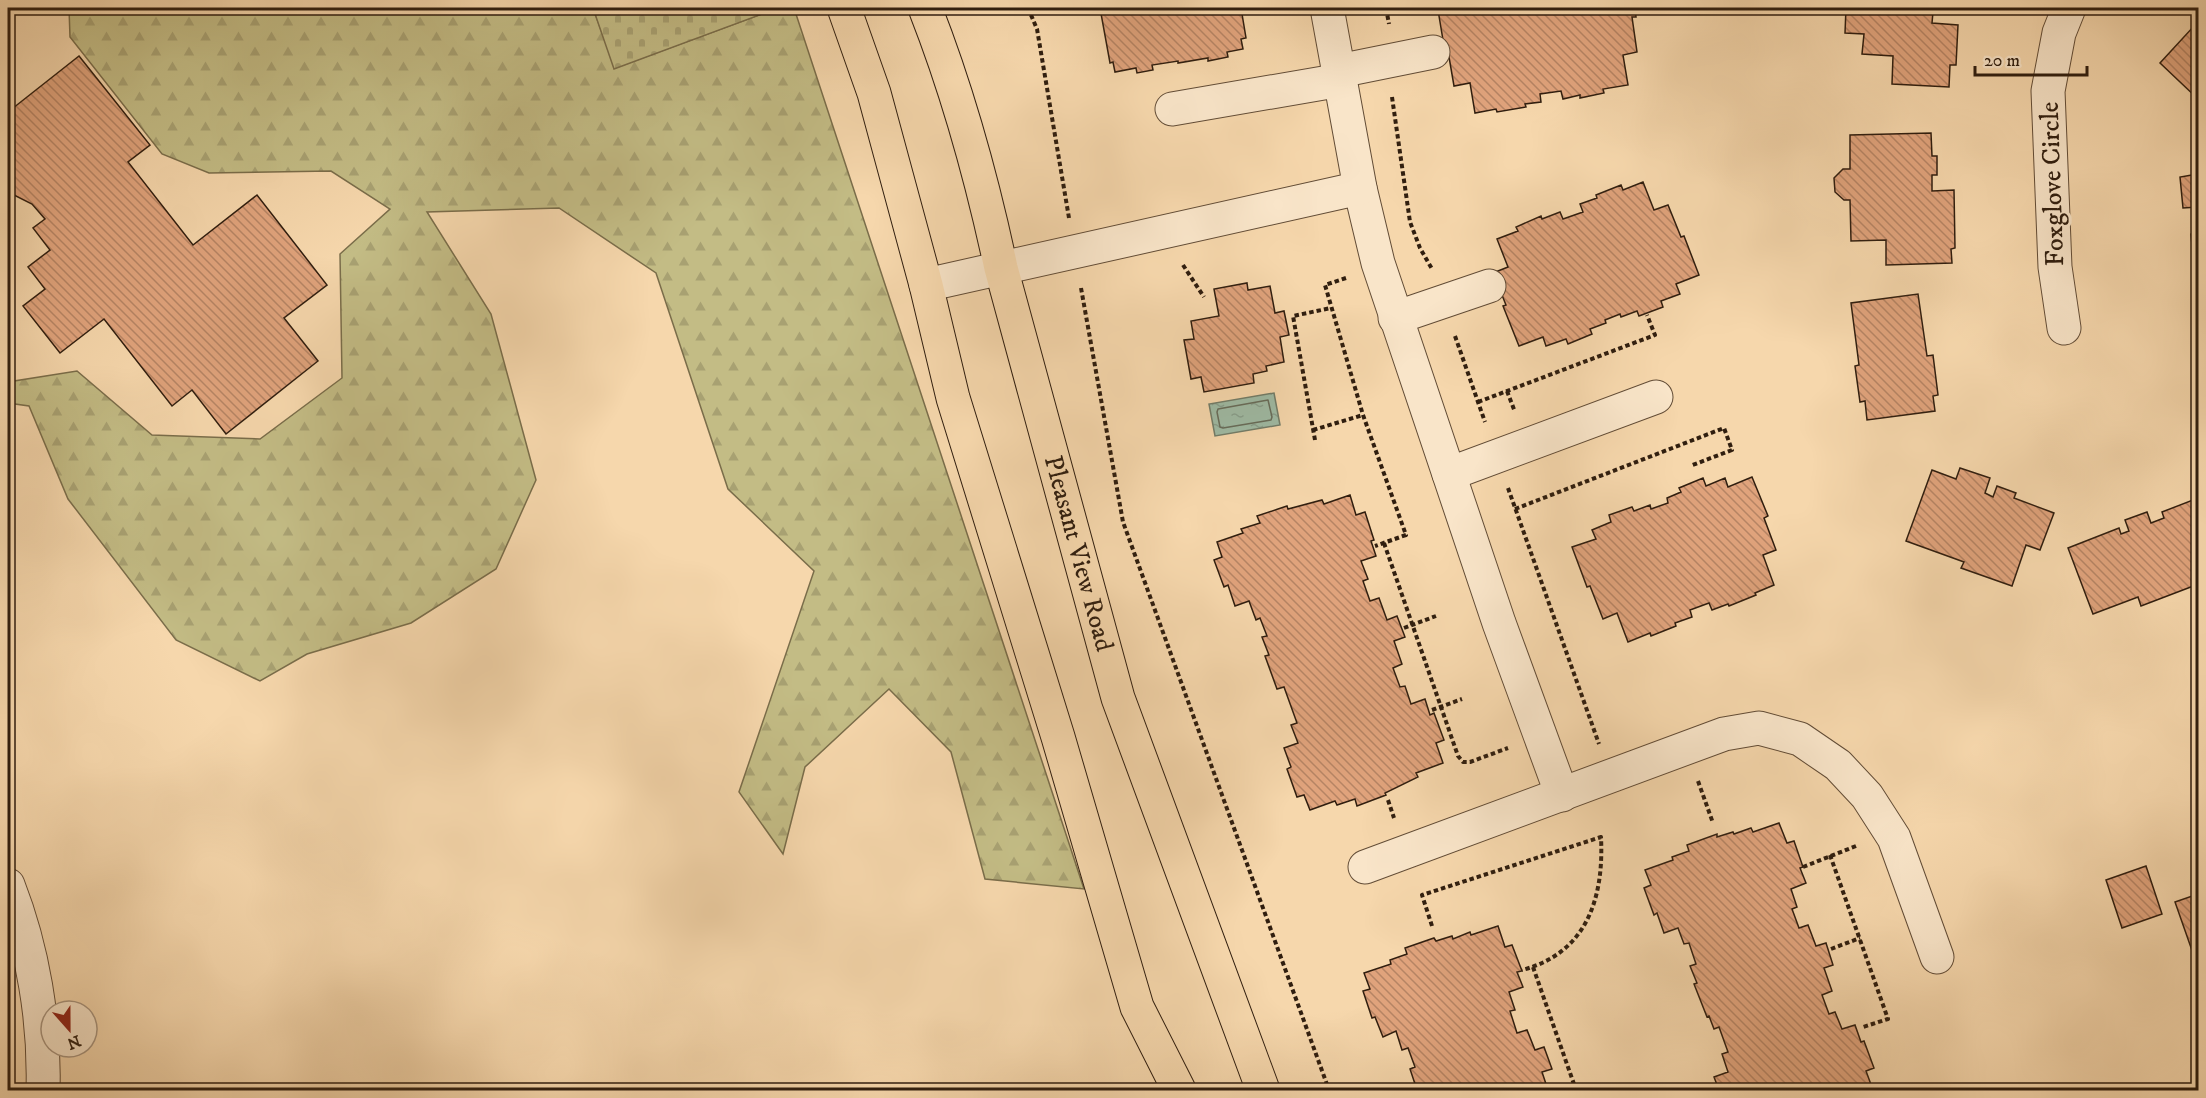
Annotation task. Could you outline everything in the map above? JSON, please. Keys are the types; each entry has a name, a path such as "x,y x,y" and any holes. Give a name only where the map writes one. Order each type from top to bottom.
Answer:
{"main road":[{"path":"844,8 874,93 926,285 953,398 1058,736 1137,1007 1179,1090"},
{"name":"Pleasant View Road","path":"926,8 949,69 986,196 1001,268 1118,698 1263,1090"}],"street":[{"path":"1327,8 1360,188 1378,263 1499,623 1562,795"},
{"name":"Foxglove Circle","path":"2064,328 2055,267 2048,91 2059,33 2069,8"},
{"path":"1172,110 1340,76 1387,62 1433,52"},
{"path":"926,285 1360,188"},
{"path":"1395,318 1489,286"},
{"path":"1449,474 1656,397"},
{"path":"1365,867 1724,734 1759,728 1800,739 1838,765 1867,796 1894,838 1937,957"},
{"path":"8,885 19,914 32,967 40,1020 43,1090"}],"path":[{"path":"1028,8 1037,29 1071,229"},
{"path":"1386,8 1392,38 1387,62 1410,222 1432,270 1489,432"},
{"path":"1181,262 1204,297"},
{"path":"1346,268 1349,277 1325,285 1363,415 1406,534 1374,546"},
{"path":"1079,277 1123,522 1329,1090"},
{"path":"1315,440 1293,316 1331,308"},
{"path":"1478,402 1655,335 1647,315"},
{"path":"1313,430 1363,415"},
{"path":"1515,508 1724,428 1732,450 1690,466"},
{"path":"1505,478 1601,751"},
{"path":"1384,543 1458,756 1463,762 1470,762 1509,748 1513,757"},
{"path":"1404,628 1436,616"},
{"path":"1432,710 1462,699"},
{"path":"1695,771 1713,823"},
{"path":"1388,800 1395,820"},
{"path":"1432,926 1422,895 1601,837 1602,866 1587,921 1578,936 1566,948 1533,967 1522,970"},
{"path":"1803,867 1860,845"},
{"path":"1830,855 1888,1019 1863,1027"},
{"path":"1831,949 1860,938"},
{"path":"1533,967 1576,1090"}],"green space":[{"path":"69,8 593,8 615,68 778,8 794,8 1084,889 985,879 951,752 889,689 805,767 783,854 739,792 814,571 728,489 656,273 559,208 427,212 491,314 536,480 496,569 411,623 307,654 260,681 176,640 68,499 29,406 8,403 8,382 77,371 152,435 260,439 342,378 340,254 390,209 331,171 209,173 162,154 70,37"},
{"path":"593,8 778,8 614,69"}],"water":[{"path":"1274,393 1280,425 1215,436 1209,404"}],"building":[{"path":"1100,8 1241,8 1246,38 1241,39 1243,49 1227,52 1228,57 1208,61 1208,58 1152,65 1153,70 1137,73 1136,68 1115,72 1113,62 1110,63"},
{"path":"1452,8 1635,8 1636,17 1632,17 1637,52 1623,55 1628,85 1603,89 1604,93 1580,98 1580,95 1563,99 1561,91 1540,94 1541,102 1525,104 1526,107 1475,113 1470,83 1454,86 1448,51 1445,52 1438,10"},
{"path":"1846,8 1936,8 1936,12 1933,12 1932,23 1958,25 1956,65 1950,65 1949,87 1892,84 1893,56 1862,54 1864,34 1845,33"},
{"path":"2194,26 2198,30 2198,99 2160,63"},
{"path":"79,56 150,145 128,162 193,245 257,195 327,285 284,318 318,361 226,434 192,390 172,406 104,319 60,353 23,306 45,289 28,267 50,250 33,228 45,219 32,204 8,192 8,112"},
{"path":"1931,133 1932,156 1937,156 1937,175 1932,175 1932,191 1954,190 1955,248 1951,249 1952,263 1886,265 1886,240 1851,241 1850,200 1844,200 1835,192 1834,178 1843,169 1850,169 1850,135"},
{"path":"2198,174 2198,207 2183,208 2180,177"},
{"path":"1643,182 1654,210 1668,205 1681,237 1684,236 1699,275 1676,284 1680,294 1661,301 1663,307 1639,316 1637,311 1621,317 1620,314 1590,329 1592,334 1568,344 1566,339 1546,346 1543,337 1519,346 1493,273 1508,267 1497,239 1518,231 1516,227 1541,216 1542,219 1560,212 1563,219 1583,212 1580,204 1597,198 1596,195 1621,185 1623,190"},
{"path":"2198,233 2198,279 2195,280 2191,234"},
{"path":"1247,283 1248,290 1270,286 1275,313 1284,311 1289,335 1280,337 1284,362 1266,366 1267,371 1253,374 1254,383 1204,392 1201,377 1191,379 1184,340 1194,339 1191,321 1219,316 1214,289"},
{"path":"1918,294 1927,356 1933,355 1938,395 1933,396 1935,411 1867,420 1865,401 1860,402 1855,366 1859,365 1851,303"},
{"path":"1960,468 1990,478 1985,493 1993,497 1997,486 2016,493 2014,498 2054,513 2040,550 2026,545 2012,586 1961,568 1964,562 1906,541 1932,470 1956,479"},
{"path":"1752,477 1768,516 1764,518 1776,550 1763,555 1774,585 1729,606 1728,604 1712,610 1709,603 1690,610 1692,617 1675,623 1676,626 1628,642 1617,613 1603,619 1590,586 1587,587 1572,547 1596,539 1592,530 1611,522 1609,515 1632,507 1634,511 1650,505 1651,509 1668,503 1667,498 1681,492 1679,488 1703,478 1706,486 1725,478 1728,487"},
{"path":"1350,495 1356,515 1365,512 1374,540 1371,541 1376,556 1361,561 1368,579 1363,581 1370,601 1379,598 1387,620 1397,616 1405,637 1394,641 1402,664 1393,668 1400,687 1405,686 1411,704 1425,699 1430,715 1434,713 1444,740 1436,743 1443,763 1416,773 1418,777 1385,793 1386,795 1357,806 1355,799 1337,805 1335,801 1310,810 1304,795 1297,797 1287,769 1291,767 1284,748 1298,743 1291,725 1297,723 1284,687 1277,689 1265,656 1269,655 1262,637 1267,636 1260,618 1256,620 1249,601 1235,606 1228,585 1224,587 1214,560 1222,557 1217,542 1243,533 1241,529 1260,523 1257,516 1287,506 1288,509 1322,500 1324,504"},
{"path":"2198,498 2198,574 2193,576 2196,585 2141,606 2138,597 2093,614 2068,548 2119,528 2121,534 2129,531 2125,520 2147,512 2151,523 2164,518 2162,512"},
{"path":"1779,823 1787,843 1794,841 1803,867 1800,868 1806,883 1791,889 1797,907 1792,909 1799,928 1808,925 1816,946 1826,943 1833,965 1824,968 1832,991 1822,995 1829,1014 1835,1012 1842,1029 1855,1025 1861,1042 1864,1041 1874,1068 1866,1071 1873,1090 1719,1090 1714,1077 1728,1072 1722,1054 1728,1052 1719,1027 1714,1029 1709,1016 1707,1017 1694,984 1697,983 1690,966 1696,964 1689,943 1684,944 1678,928 1664,933 1657,913 1654,915 1644,888 1651,885 1645,870 1673,860 1672,857 1689,851 1687,845 1717,834 1717,837 1751,828 1753,832"},
{"path":"2146,866 2162,914 2122,928 2106,880"},
{"path":"2198,894 2198,958 2195,959 2175,902"},
{"path":"1498,926 1505,947 1512,945 1522,971 1517,972 1523,987 1509,992 1515,1010 1510,1011 1517,1033 1527,1030 1535,1050 1544,1047 1552,1069 1542,1072 1548,1090 1414,1090 1413,1088 1416,1087 1410,1069 1415,1067 1408,1048 1402,1050 1396,1031 1383,1037 1375,1017 1372,1018 1363,991 1370,989 1364,973 1391,964 1390,960 1407,954 1405,948 1434,938 1436,941 1452,936 1453,939 1470,932 1471,935"}]}
